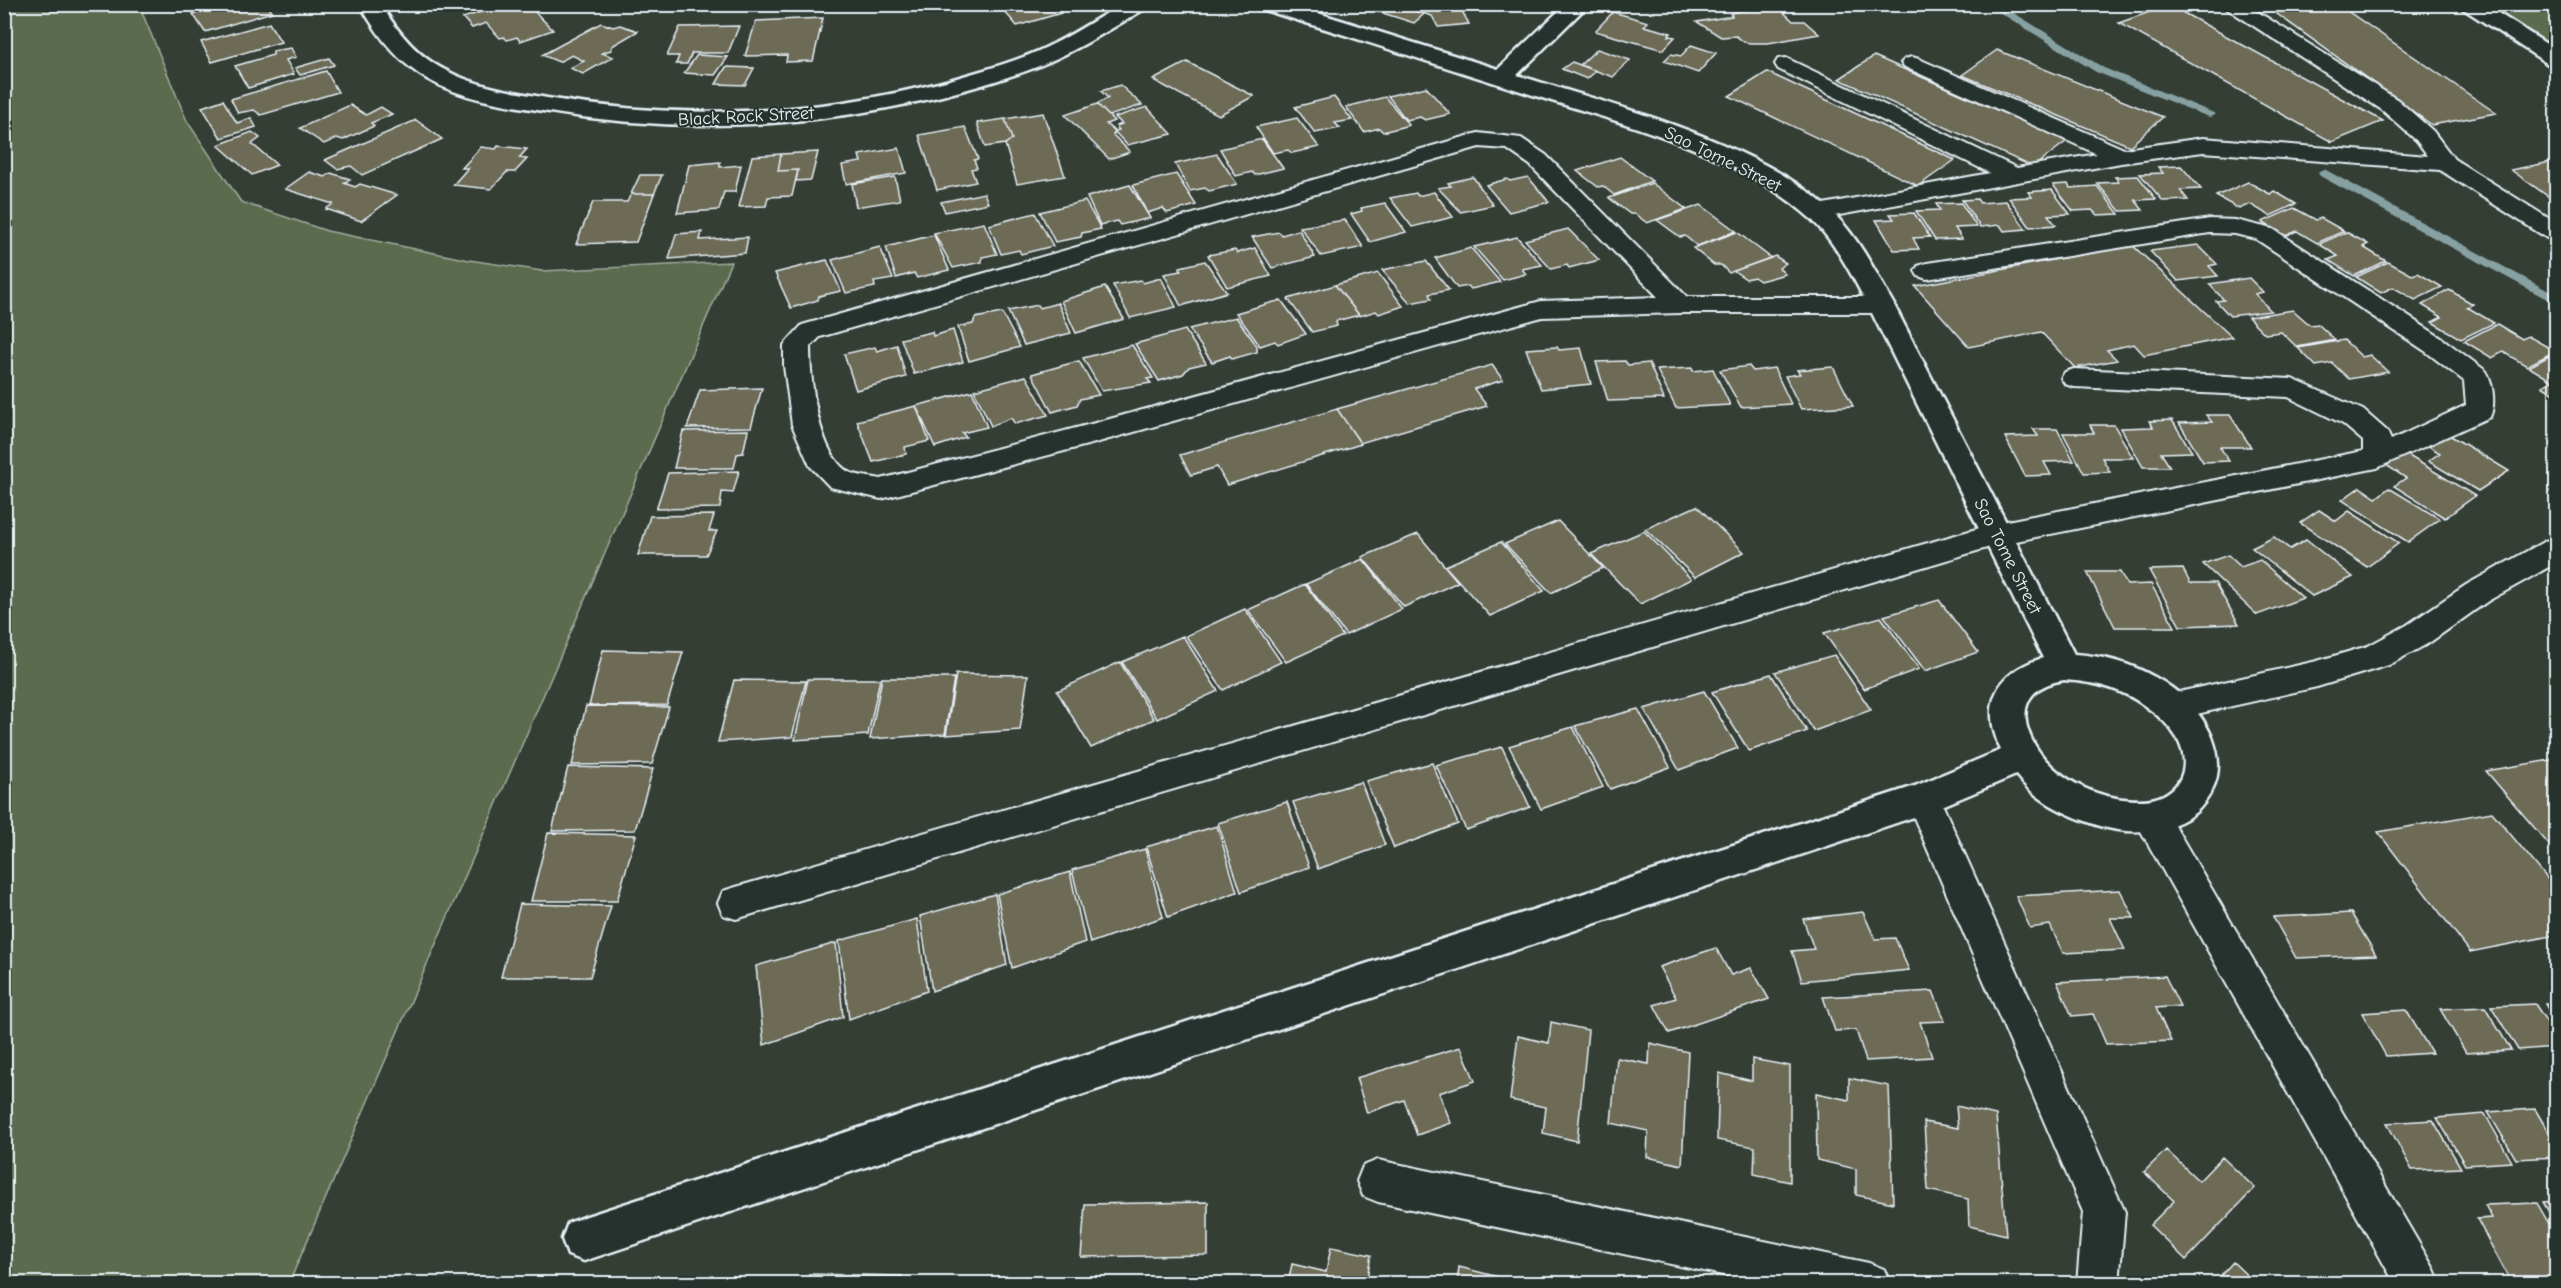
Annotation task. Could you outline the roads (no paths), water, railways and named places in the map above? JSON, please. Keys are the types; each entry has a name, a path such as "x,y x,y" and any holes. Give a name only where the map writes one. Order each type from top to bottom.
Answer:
{"street":[{"name":"Black Rock Street","path":"370,4 380,23 402,51 432,73 488,93 574,111 651,119 726,120 816,114 908,97 980,79 1053,52 1139,4"},
{"name":"Sao Tome Street","path":"1265,4 1650,124 1715,151 1771,179 1818,212 1848,248 1881,305 2064,666"},
{"path":"1502,77 1579,4"},
{"path":"2469,4 2556,59"},
{"path":"2064,666 2088,667 2114,673 2138,684 2170,707 2182,719 2196,742 2202,766 2197,787 2184,804 2161,814 2132,817 2101,811 2070,798 2043,780 2022,757 2011,736 2007,714 2012,696 2023,681 2042,671 2064,666"},
{"path":"584,1239 1923,799 2022,757"}],"lane":[{"path":"2230,4 2390,105 2425,136 2446,164 2556,233"},
{"path":"1912,63 2121,156"},
{"path":"1786,64 2012,175"},
{"path":"1680,305 1538,160 1513,143 1478,140 812,331 796,345 797,366 806,425 820,459 840,480 881,489 1095,434 1542,309 1680,305 1881,305"},
{"path":"1818,212 2121,156 2203,145 2446,164"},
{"path":"736,903 1997,534 2377,458 2481,410 2477,377 2434,345 2264,234 2235,227 2210,226 1927,272"},
{"path":"2074,378 2292,388 2353,417 2377,438 2377,458"},
{"path":"2170,707 2317,674 2378,656 2418,634 2477,594 2556,549"},
{"path":"1923,799 2104,1212 2098,1284"},
{"path":"2150,815 2420,1284"},
{"path":"1378,1181 1869,1284"}],"waterway":[{"path":"1991,4 2100,70 2210,114"},
{"path":"2324,173 2556,300"}]}
